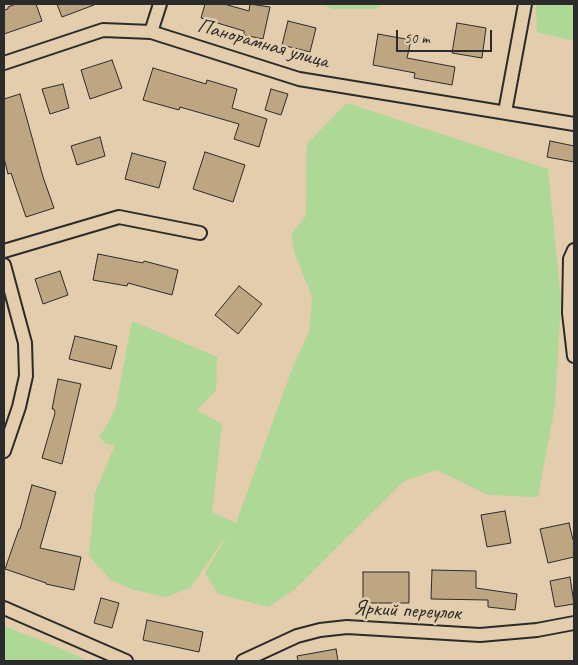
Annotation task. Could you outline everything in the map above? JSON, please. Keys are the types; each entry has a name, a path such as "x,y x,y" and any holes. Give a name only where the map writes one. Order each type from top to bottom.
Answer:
{"street":[{"path":"151,32 160,4"},
{"path":"506,112 525,4"},
{"name":"Панорамная улица","path":"4,63 103,30 151,32 299,79 574,124"},
{"path":"4,251 119,217 200,233"},
{"path":"574,250 570,259 569,313 574,356"},
{"path":"4,265 25,344 26,376 19,407 4,451"},
{"path":"4,608 126,661"},
{"name":"Яркий переулок","path":"243,661 297,636 320,630 347,627 480,635 537,630 574,623"}],"green space":[{"path":"323,4 383,4 375,9 332,9"},
{"path":"536,4 574,4 574,41 537,32"},
{"path":"347,103 548,169 561,300 555,405 538,497 488,495 437,470 404,481 294,590 268,607 218,594 205,573 230,531 190,588 166,597 134,590 111,580 89,556 95,493 115,445 106,444 99,437 109,422 116,406 132,321 217,357 216,390 197,410 222,424 212,512 236,523 292,369 309,332 312,297 295,254 291,235 306,216 307,144"},
{"path":"4,626 55,646 88,661 4,661"}],"building":[{"path":"16,4 36,4 42,21 4,34 4,10"},
{"path":"57,4 94,4 94,5 62,17"},
{"path":"205,4 224,4 249,11 250,4 270,7 263,39 244,35 244,31 201,18"},
{"path":"288,21 316,28 310,52 282,45"},
{"path":"457,23 486,28 482,58 452,53"},
{"path":"378,34 411,40 407,58 455,67 452,85 414,78 415,73 373,65"},
{"path":"112,60 122,88 90,99 81,70"},
{"path":"153,68 206,84 207,80 237,89 232,108 267,119 259,147 234,139 239,124 180,107 179,110 143,100"},
{"path":"63,84 69,108 50,114 42,89"},
{"path":"271,89 288,94 281,115 265,110"},
{"path":"20,94 43,177 54,208 26,217 11,173 8,174 4,158 4,99"},
{"path":"100,137 105,156 77,165 71,146"},
{"path":"550,141 574,146 574,162 547,157"},
{"path":"205,152 245,165 233,202 193,189"},
{"path":"132,153 166,162 159,188 125,179"},
{"path":"98,254 143,263 144,261 178,270 172,295 128,283 127,286 93,280"},
{"path":"60,271 68,295 43,304 35,279"},
{"path":"239,286 262,304 238,334 215,315"},
{"path":"75,336 117,346 111,369 69,359"},
{"path":"58,379 81,384 62,464 42,458 55,413 54,409 52,409"},
{"path":"32,485 56,492 40,548 81,557 74,590 46,584 5,569 20,529"},
{"path":"505,511 511,543 487,547 481,515"},
{"path":"569,523 574,540 574,557 548,563 540,529"},
{"path":"432,570 476,571 476,588 517,594 515,610 488,607 488,600 431,599"},
{"path":"363,572 409,572 409,603 363,603"},
{"path":"570,577 574,604 555,607 550,581"},
{"path":"101,598 119,603 112,628 94,623"},
{"path":"147,620 203,632 199,652 143,640"},
{"path":"336,649 338,661 298,661 297,656"}]}
